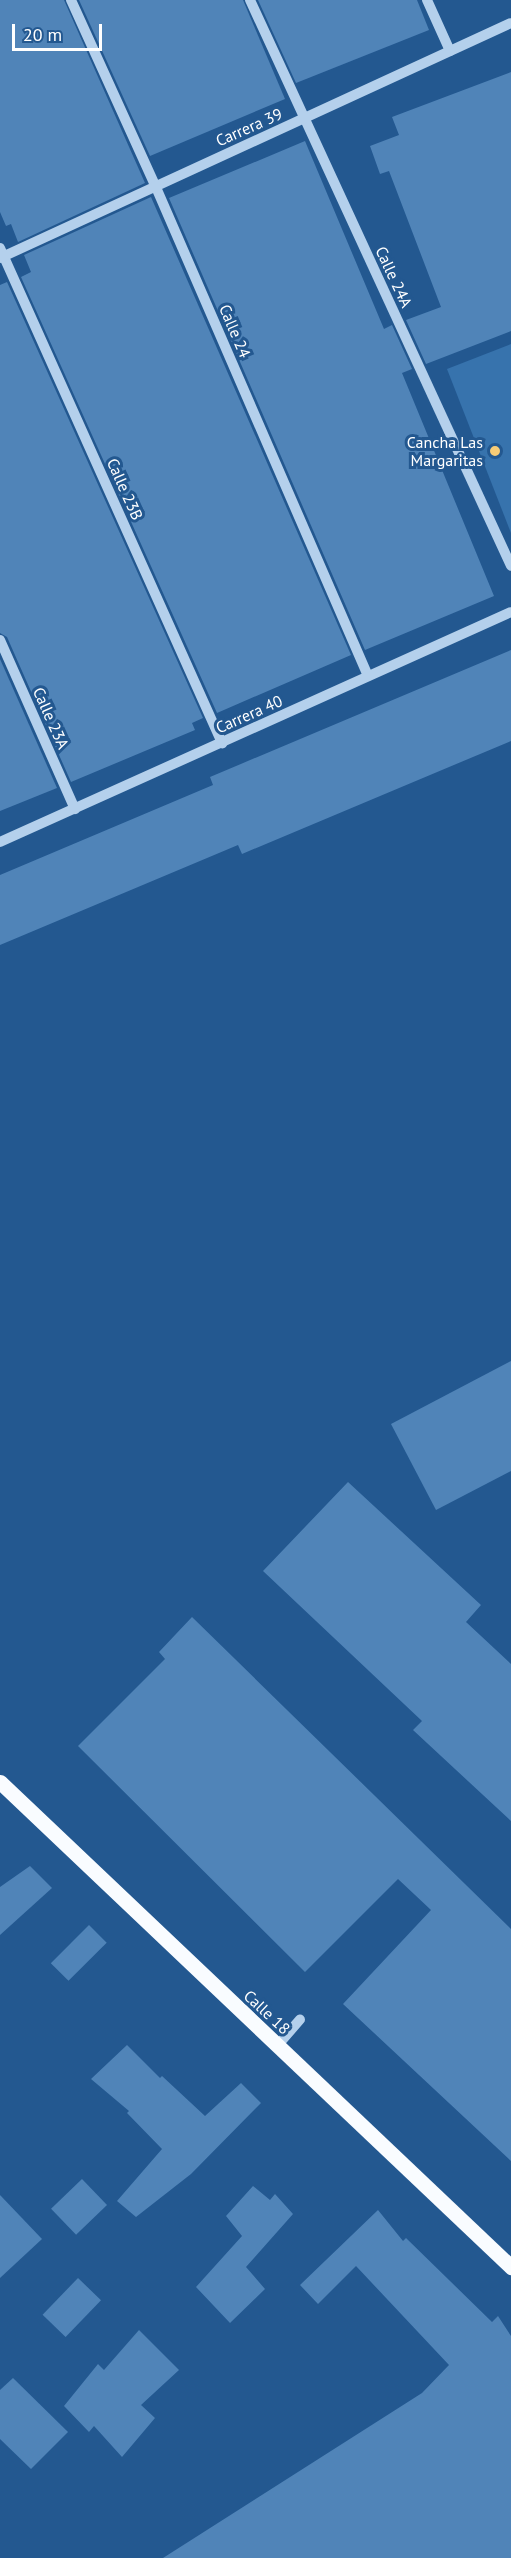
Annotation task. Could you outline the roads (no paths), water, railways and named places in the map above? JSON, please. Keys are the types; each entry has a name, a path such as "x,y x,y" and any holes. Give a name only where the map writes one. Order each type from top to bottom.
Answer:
{"main road":[{"name":"Calle 18","path":"0,1782 511,2267"}],"street":[{"name":"Calle 24","path":"71,0 155,185 368,676"},
{"name":"Calle 24A","path":"250,0 511,566"},
{"path":"427,0 450,51"},
{"name":"Carrera 39","path":"1,254 305,119 511,23"},
{"name":"Calle 23B","path":"1,254 222,742"},
{"name":"Carrera 40","path":"0,842 511,612"},
{"name":"Calle 23A","path":"0,640 75,809"},
{"path":"277,2046 300,2020"}],"place":[{"name":"Cancha Las Margaritas","path":"495,451"}]}
